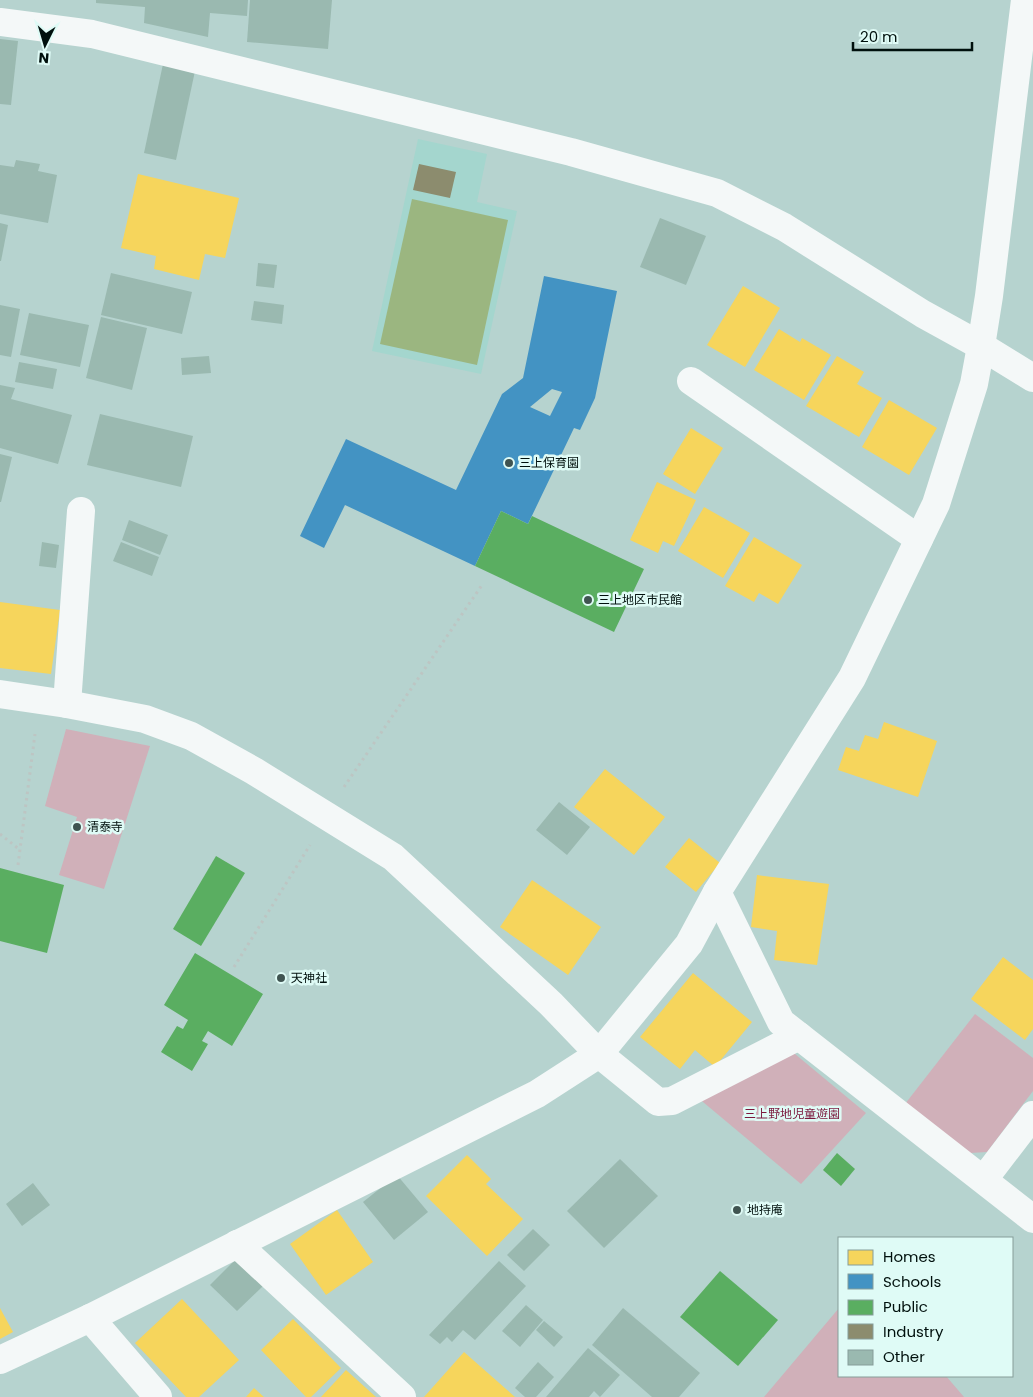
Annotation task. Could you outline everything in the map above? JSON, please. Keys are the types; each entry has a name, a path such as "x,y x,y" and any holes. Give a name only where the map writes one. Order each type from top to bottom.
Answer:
{"street":[{"path":"0,1360 90,1318 537,1094 599,1054 689,944 717,892 852,678 936,504 974,384 981,346 989,296 1025,0"},
{"path":"0,22 92,34 571,152 717,193 784,227 923,314 981,346 1033,378"},
{"path":"691,381 919,539"},
{"path":"67,704 81,512"},
{"path":"0,694 67,704 145,719 192,736 325,814 393,857 551,1004 599,1054 658,1102 672,1102 799,1036"},
{"path":"717,892 781,1022 1033,1219"},
{"path":"984,1179 1033,1115"},
{"path":"237,1244 402,1397"},
{"path":"90,1318 158,1397"}],"path":[{"path":"325,814 482,585"},
{"path":"18,865 35,732"},
{"path":"0,834 20,850"},
{"path":"234,967 310,845"}],"shaded area":[{"path":"418,139 487,154 477,202 517,211 481,374 372,351"},
{"path":"412,199 508,220 477,365 380,344"}],"green space":[{"path":"66,729 150,746 104,889 59,875 77,817 45,806"},
{"path":"975,1014 1033,1058 1033,1091 987,1152 970,1153 905,1104"},
{"name":"三上野地児童遊園","path":"789,1049 866,1113 801,1184 697,1097"},
{"path":"838,1309 838,1377 947,1377 964,1397 764,1397"}],"building: Homes":[{"path":"138,174 239,198 225,258 205,254 199,280 154,269 156,256 121,248"},
{"path":"743,286 780,308 745,367 707,345"},
{"path":"779,329 800,342 802,338 831,355 804,400 754,370"},
{"path":"837,356 864,372 857,384 882,398 859,437 806,406"},
{"path":"889,400 937,428 909,475 862,447"},
{"path":"691,428 723,448 695,494 663,474"},
{"path":"657,482 696,500 674,546 663,541 658,553 630,540"},
{"path":"704,507 750,533 723,578 678,551"},
{"path":"754,537 802,565 778,604 759,593 754,602 725,586"},
{"path":"0,602 60,610 51,674 0,668"},
{"path":"884,722 937,741 918,797 838,770 846,747 859,751 865,735 878,739"},
{"path":"605,769 665,817 634,855 574,807"},
{"path":"689,838 720,863 696,892 665,867"},
{"path":"757,875 829,884 817,965 774,960 777,931 751,927"},
{"path":"532,880 601,927 568,975 500,927"},
{"path":"1003,957 1033,980 1033,1029 1025,1040 971,999"},
{"path":"693,973 752,1022 715,1067 695,1050 680,1069 640,1037"},
{"path":"467,1155 491,1179 486,1184 523,1219 487,1256 426,1196"},
{"path":"337,1210 373,1262 326,1295 290,1244"},
{"path":"182,1299 239,1360 199,1397 186,1397 135,1343"},
{"path":"0,1308 13,1332 0,1339"},
{"path":"293,1319 341,1368 311,1397 306,1397 261,1350"},
{"path":"464,1352 515,1397 424,1397"},
{"path":"346,1370 376,1397 321,1397"},
{"path":"254,1388 264,1397 246,1397"}],"building: Schools":[{"path":"544,276 617,291 595,398 580,430 574,428 528,524 501,511 475,566 345,505 324,548 300,536 346,439 456,490 502,394 523,378","holes":["552,389 562,392 550,416 530,407"]}],"building: Public":[{"name":"三上地区市民館","path":"501,511 528,524 532,516 644,569 614,632 475,566"},
{"path":"216,856 245,873 201,946 173,929"},
{"path":"0,868 64,885 47,953 0,941"},
{"path":"195,953 263,994 232,1046 208,1031 202,1041 208,1044 192,1071 161,1052 177,1026 183,1029 188,1020 164,1005"},
{"path":"837,1153 855,1169 841,1186 823,1170"},
{"path":"720,1271 778,1320 738,1366 680,1317"}],"building: Industry":[{"path":"419,164 456,172 450,198 413,190"}],"building: Other":[{"path":"96,0 248,0 247,16 210,13 208,37 144,23 145,7 96,3"},
{"path":"250,0 332,0 328,49 247,42"},
{"path":"0,39 18,41 11,105 0,104"},
{"path":"163,64 195,71 176,160 144,153"},
{"path":"16,160 40,164 38,171 57,175 48,223 0,214 0,165 14,167"},
{"path":"660,218 706,236 686,285 640,267"},
{"path":"0,223 8,225 1,261 0,261"},
{"path":"258,263 277,265 274,288 256,286"},
{"path":"111,273 192,292 182,334 101,315"},
{"path":"254,301 284,305 282,324 251,320"},
{"path":"0,305 20,309 11,357 0,355"},
{"path":"29,313 89,325 80,367 20,355"},
{"path":"101,317 147,328 132,390 86,378"},
{"path":"209,356 211,373 182,375 181,358"},
{"path":"19,362 57,369 53,389 15,382"},
{"path":"0,385 15,388 11,399 72,415 58,464 0,448"},
{"path":"100,414 193,436 181,487 87,465"},
{"path":"0,454 12,457 1,502 0,502"},
{"path":"129,520 168,535 160,555 122,540"},
{"path":"42,542 59,545 56,568 39,566"},
{"path":"121,542 159,557 152,576 113,561"},
{"path":"559,802 590,827 567,855 536,830"},
{"path":"620,1159 658,1196 604,1248 567,1211"},
{"path":"397,1175 428,1212 394,1240 363,1202"},
{"path":"33,1183 50,1205 22,1226 6,1204"},
{"path":"533,1229 550,1245 524,1271 507,1255"},
{"path":"236,1259 263,1286 237,1311 210,1285"},
{"path":"499,1261 526,1286 475,1340 463,1330 452,1342 447,1337 440,1344 429,1335"},
{"path":"526,1305 543,1320 520,1347 502,1331"},
{"path":"623,1308 700,1373 679,1397 652,1397 592,1345"},
{"path":"544,1321 563,1337 554,1347 536,1330"},
{"path":"588,1348 620,1375 600,1397 594,1391 589,1397 546,1397"},
{"path":"538,1362 554,1377 536,1397 525,1397 515,1388"}],"place":[{"name":"三上保育園","path":"509,463"},
{"name":"三上地区市民館","path":"588,600"},
{"name":"清泰寺","path":"77,827"},
{"name":"天神社","path":"281,978"},
{"name":"地持庵","path":"737,1210"}]}
